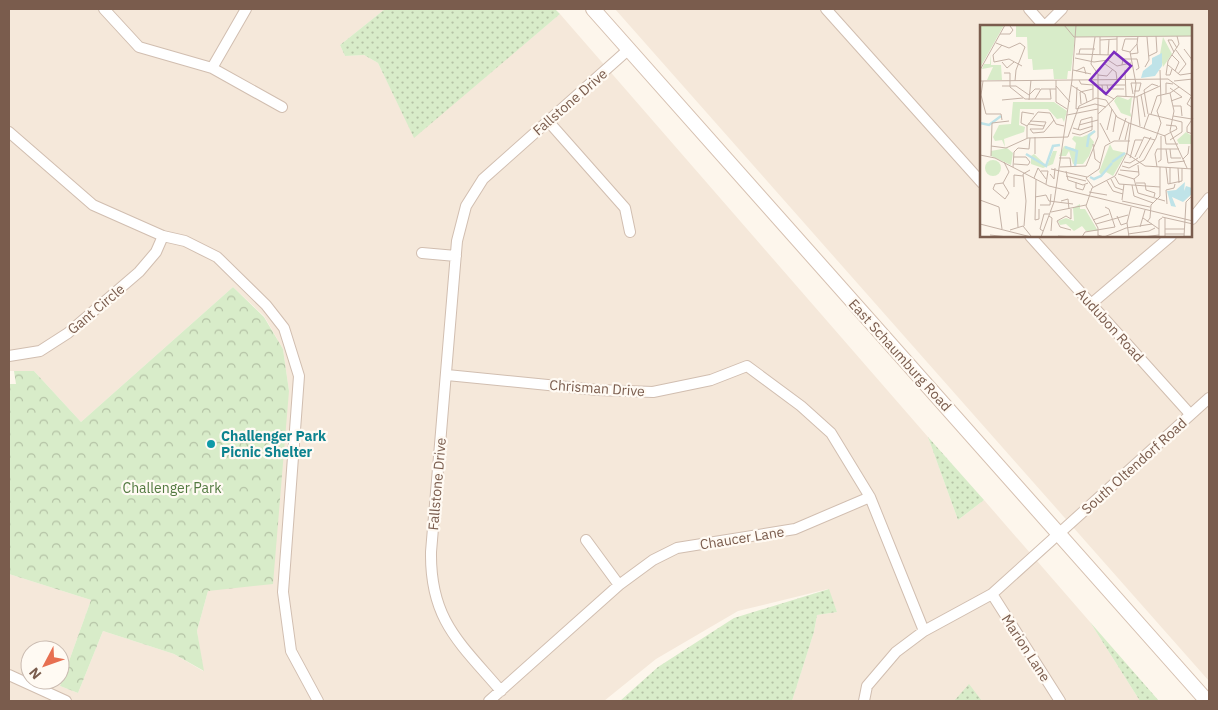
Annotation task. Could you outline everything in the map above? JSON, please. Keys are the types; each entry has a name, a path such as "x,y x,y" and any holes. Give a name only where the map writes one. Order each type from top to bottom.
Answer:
{"main road":[{"name":"East Schaumburg Road","path":"593,9 1207,701"}],"street":[{"path":"104,9 139,48 212,68 282,107"},
{"path":"212,68 246,9"},
{"path":"826,9 980,181"},
{"path":"1029,9 1044,25"},
{"path":"1046,25 1062,9"},
{"name":"Fallstone Drive","path":"501,691 445,623 435,598 430,578 457,241 466,206 483,179 629,49"},
{"path":"548,121 625,208 630,232"},
{"path":"9,132 93,205 163,236 185,241 216,257 266,305 284,328 299,376 283,592 291,651 318,701"},
{"path":"1193,218 1209,198"},
{"name":"Gant Circle","path":"9,356 40,350 68,333 140,272 156,252 163,236"},
{"name":"Audubon Road","path":"1032,238 1190,414"},
{"path":"1091,304 1169,238"},
{"path":"422,253 456,256"},
{"name":"Chrisman Drive","path":"447,375 598,390 653,392 711,380 747,366 801,406 831,434 870,497 924,631"},
{"name":"South Oltendorf Road","path":"864,701 867,686 896,652 924,631 992,594 1209,398"},
{"name":"Chaucer Lane","path":"489,701 619,585 653,560 677,548 795,529 870,497"},
{"path":"586,540 619,585"},
{"name":"Marion Lane","path":"992,594 1060,701"},
{"path":"9,675 66,701"}],"shaded area":[{"path":"9,9 385,9 340,45 345,56 364,55 378,63 414,137 560,14 928,437 958,520 984,500 1090,622 1140,701 792,701 814,632 817,615 837,612 828,589 738,611 656,659 604,701 9,701 9,574 91,600 70,658 70,640 20,640 20,690 70,690 78,693 103,631 174,654 203,671 197,631 208,591 289,391 283,349 264,316 233,287 81,422 34,371 9,371"},
{"path":"615,9 1209,9 1209,681"}],"green space":[{"path":"385,9 555,9 560,14 414,138 378,63 364,55 345,56 340,45"},
{"name":"Challenger Park","path":"233,287 264,317 283,349 289,391 273,584 208,591 197,631 204,671 174,654 103,631 78,693 70,690 70,658 91,600 9,574 9,384 16,384 14,371 34,371 81,422"},
{"path":"928,437 984,500 958,520"},
{"path":"829,589 837,612 817,615 814,632 792,701 620,701 658,667 734,618"},
{"path":"1090,622 1159,701 1140,701"},
{"path":"969,684 982,701 954,701"}],"place":[{"name":"Challenger Park Picnic Shelter","path":"211,444"}]}
